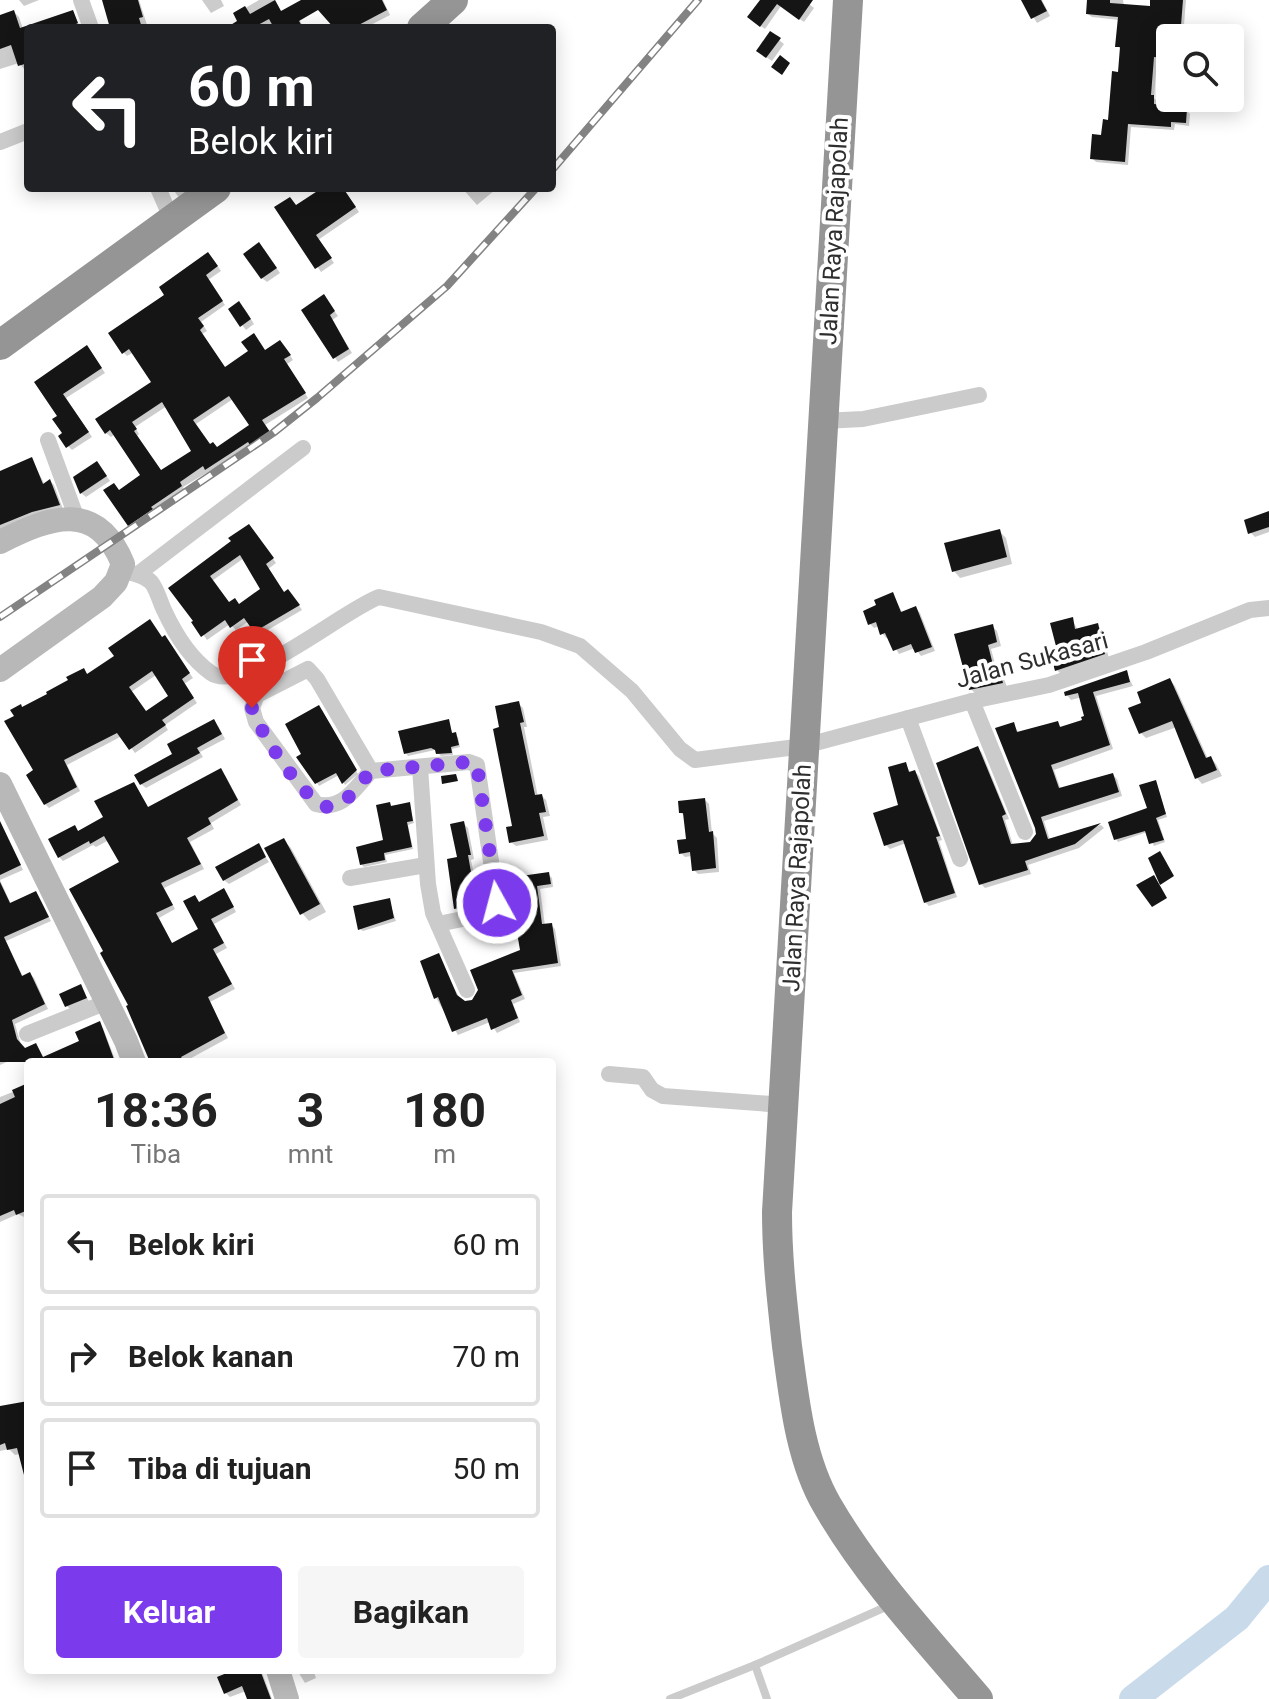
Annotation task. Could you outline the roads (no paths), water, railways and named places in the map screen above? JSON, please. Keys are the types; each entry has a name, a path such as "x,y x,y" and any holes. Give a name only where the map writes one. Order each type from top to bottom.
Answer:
{"highway":[{"path":"426,24 453,0"},
{"name":"Jalan Raya Rajapolah","path":"848,0 777,1259 795,1409 806,1452 826,1504 896,1602 978,1699"},
{"path":"0,345 210,192"}],"main road":[{"path":"0,542 16,533 54,521 77,519 99,526 110,537 130,573 102,597 0,670"},
{"path":"0,784 132,1058"},
{"path":"279,1674 287,1699"}],"street":[{"path":"81,0 90,24"},
{"path":"0,142 24,133"},
{"path":"160,192 172,220"},
{"path":"823,421 863,419 979,395"},
{"path":"48,440 77,519"},
{"path":"303,448 130,573 151,583 166,616 193,659 214,675 230,678 251,672 303,642"},
{"name":"Jalan Sukasari","path":"303,642 379,597 541,632 580,646 632,691 680,749 695,760 804,746 972,701 1049,685 1146,652 1250,610 1269,608"},
{"path":"303,642 308,669 317,679 371,771"},
{"path":"303,642 329,691 376,761 393,766 420,767 485,757"},
{"path":"308,669 257,695 252,708 256,722 316,804 328,807 343,802 371,771 469,762 479,768 497,903 492,913 438,924"},
{"path":"972,701 1025,832"},
{"path":"908,718 960,859"},
{"path":"420,767 426,865 433,913 467,990"},
{"path":"350,878 426,865"},
{"path":"27,1034 107,1002"},
{"path":"609,1074 643,1077 652,1090 663,1096 784,1105"}],"lane":[{"path":"670,1699 896,1602"},
{"path":"755,1665 767,1699"}],"waterway":[{"path":"1133,1699 1237,1618 1269,1579"}],"railway":[{"path":"556,165 698,0"},
{"path":"0,617 273,433 317,398 447,286 532,192"}]}
